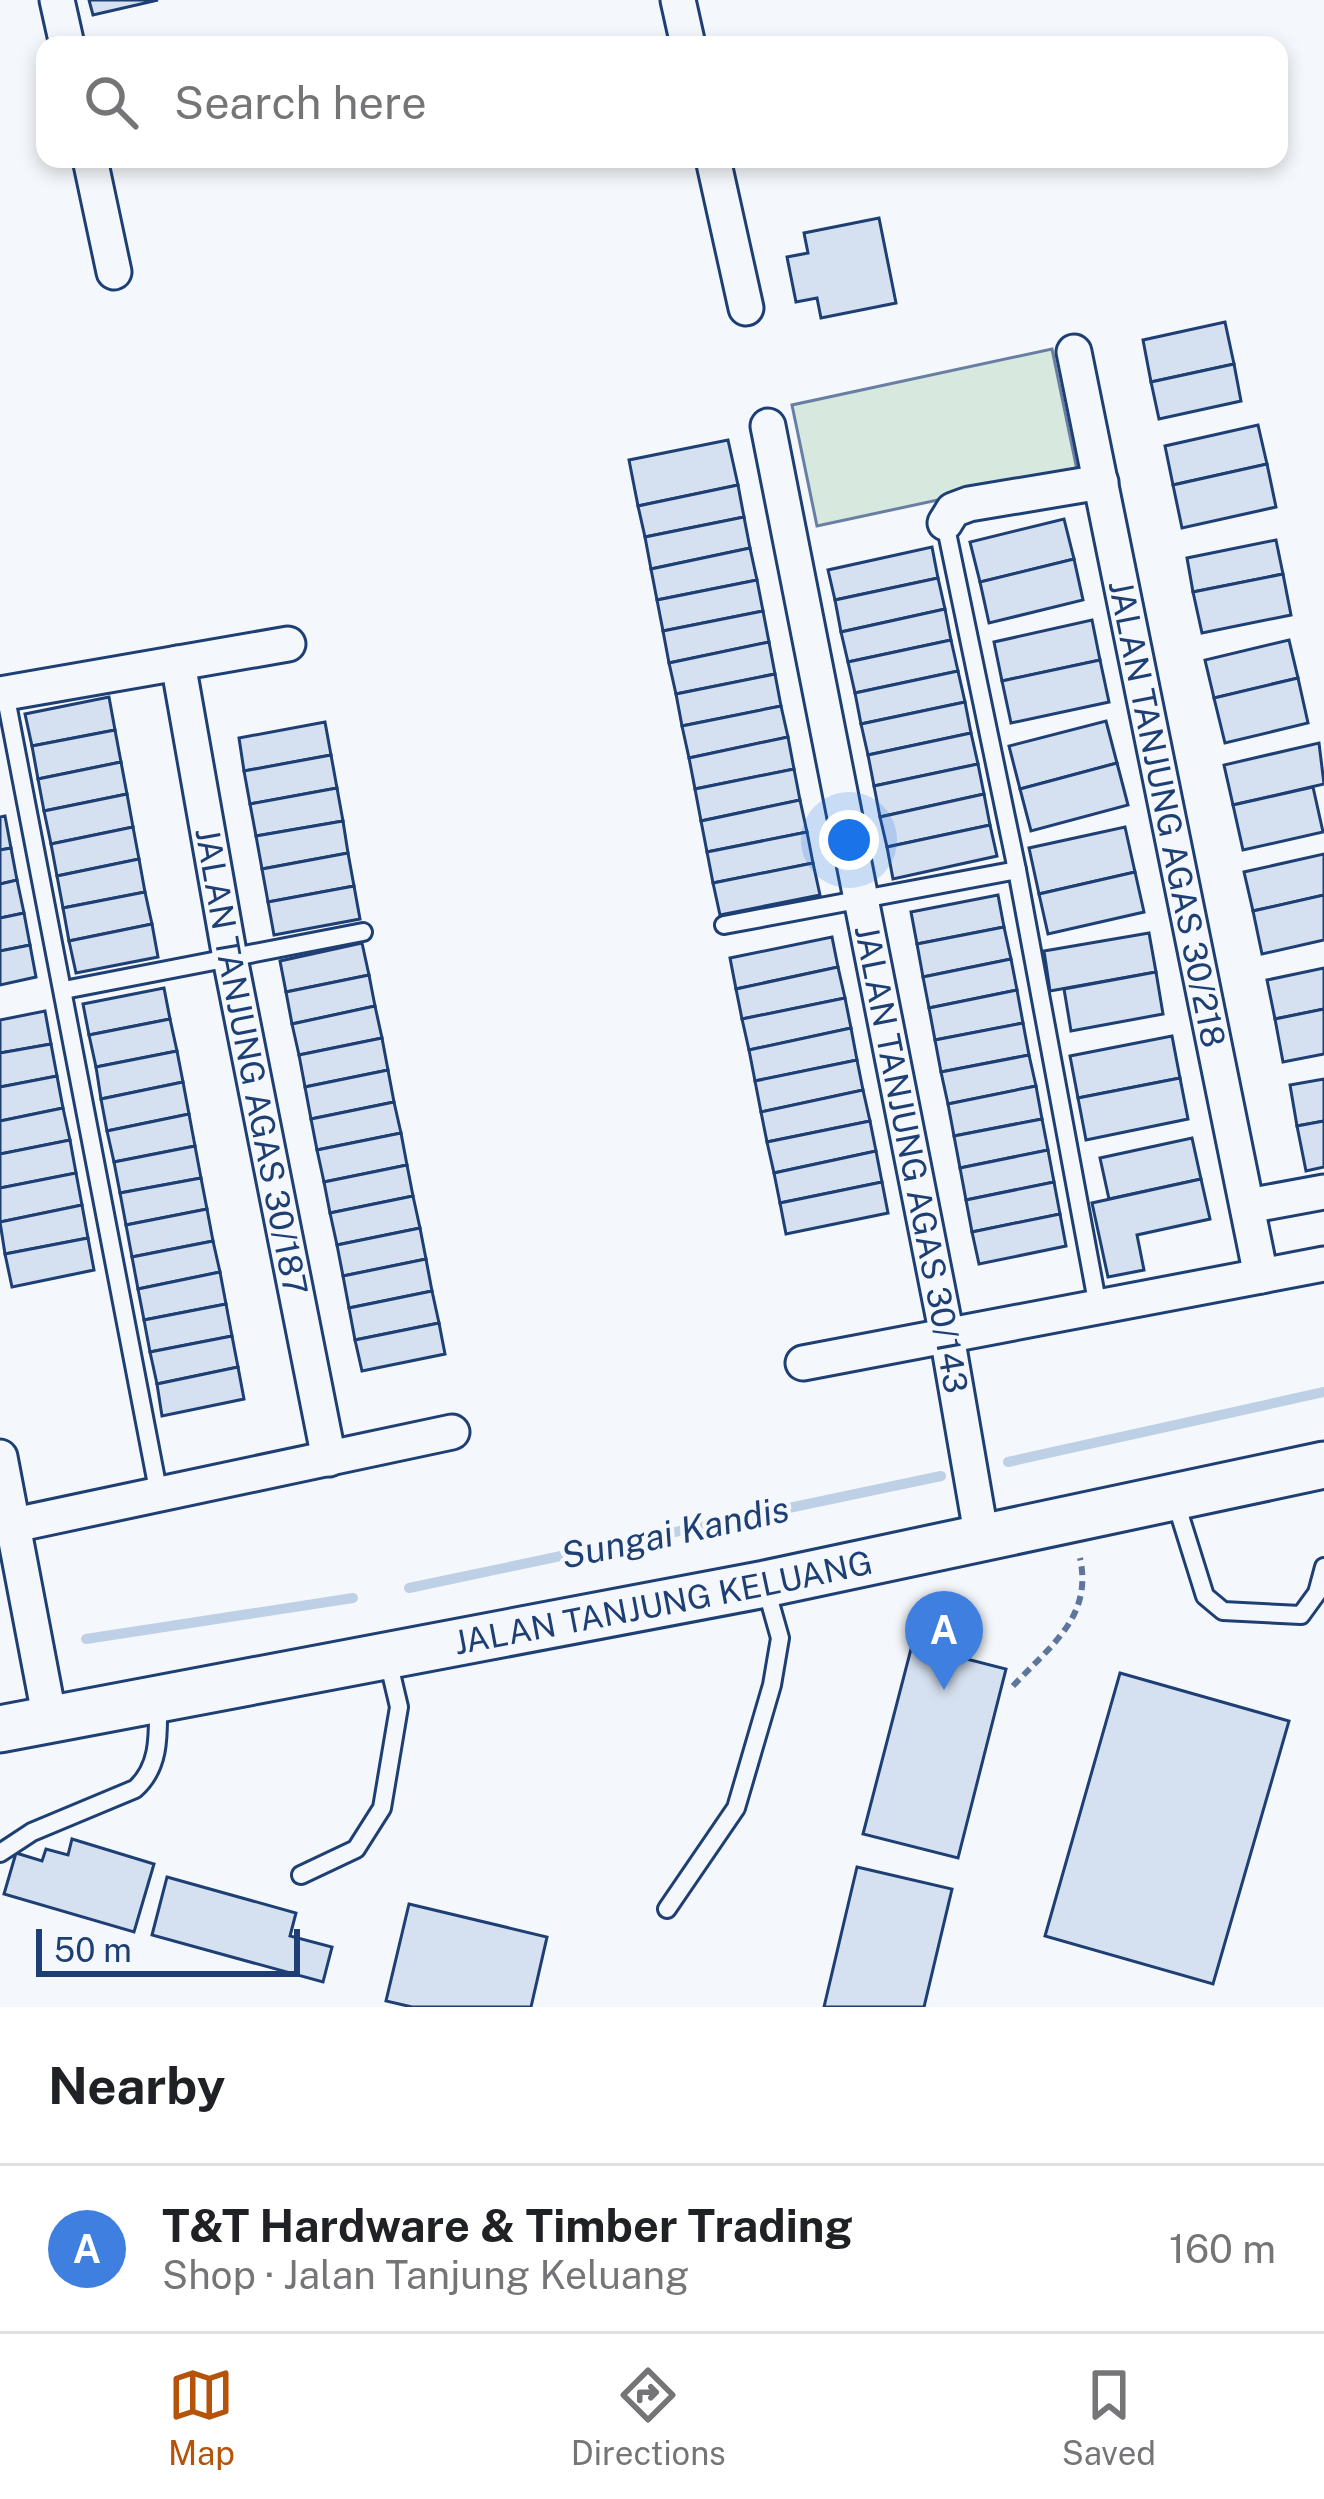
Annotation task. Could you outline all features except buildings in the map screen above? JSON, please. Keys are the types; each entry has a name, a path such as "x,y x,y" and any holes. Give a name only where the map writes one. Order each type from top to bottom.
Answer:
{"main road":[{"name":"JALAN TANJUNG KELUANG","path":"0,1729 765,1584 1324,1465"}],"street":[{"path":"58,0 65,36"},
{"path":"678,0 686,36"},
{"path":"92,168 114,272"},
{"path":"715,168 746,308"},
{"name":"JALAN TANJUNG AGAS 30/218","path":"1073,352 1261,1276"},
{"name":"JALAN TANJUNG AGAS 30/143","path":"768,426 947,1336 982,1539"},
{"path":"945,523 953,510 969,504 1100,482"},
{"path":"3,693 288,644"},
{"name":"JALAN TANJUNG AGAS 30/187","path":"178,663 230,958 329,1459"},
{"path":"1248,1206 1324,1192"},
{"path":"803,1363 1324,1264"},
{"path":"7,1526 452,1432"},
{"path":"0,1457 7,1526 50,1720"}],"lane":[{"path":"945,523 1017,870 1098,1307"},
{"path":"3,693 159,1496"},
{"path":"724,925 1017,870"},
{"path":"64,990 363,932"},
{"path":"1174,1498 1205,1596 1222,1612 1301,1615 1317,1593 1324,1567"},
{"path":"667,1910 736,1808 772,1685 780,1638 765,1584"},
{"path":"302,1875 356,1849 382,1808 399,1707 387,1655"},
{"path":"0,1852 32,1832 135,1789 148,1778 158,1747 158,1699"}],"path":[{"path":"1013,1686 1077,1615 1084,1574 1072,1519"}],"shaded area":[{"path":"1052,349 1077,470 817,526 792,405"}],"waterway":[{"name":"Sungai Kandis","path":"1008,1462 1324,1392"},
{"name":"Sungai Kandis","path":"409,1588 941,1476"},
{"name":"Sungai Kandis","path":"86,1639 353,1598"}],"place":[{"name":"T&T Hardware & Timber Trading","path":"944,1690"}]}
